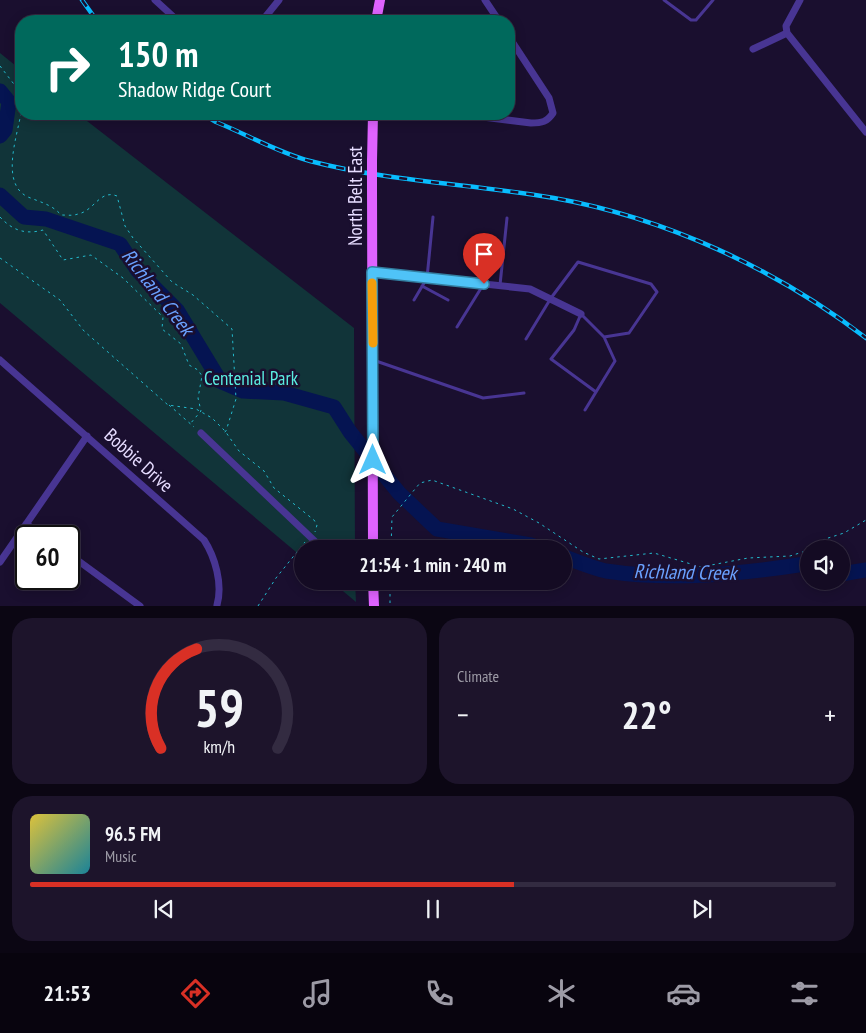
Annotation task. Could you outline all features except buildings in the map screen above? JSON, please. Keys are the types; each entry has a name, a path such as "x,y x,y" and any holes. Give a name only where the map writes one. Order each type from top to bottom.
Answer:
{"main road":[{"path":"377,15 380,0"},
{"name":"North Belt East","path":"372,120 373,540"},
{"path":"373,590 374,606"}],"street":[{"path":"155,0 171,15"},
{"path":"267,15 279,0"},
{"path":"485,0 495,15"},
{"path":"800,0 786,26 787,33 866,132"},
{"path":"752,49 787,33"},
{"path":"507,120 542,123 549,119 553,113 549,98 515,46"},
{"path":"372,272 530,289 581,314"},
{"name":"Bobbie Drive","path":"1,364 87,436 204,540 212,556 220,590 217,605"},
{"path":"201,433 314,540"},
{"path":"0,562 87,436"},
{"path":"80,562 140,606"}],"lane":[{"path":"664,0 691,20 696,20 713,0"},
{"path":"414,300 427,278 433,217"},
{"path":"500,285 507,218"},
{"path":"526,339 551,298 578,262 651,284 657,292 629,333 604,337"},
{"path":"457,327 484,284"},
{"path":"422,286 448,300"},
{"path":"585,410 615,361 604,337 581,314 574,330 551,359 596,392"},
{"path":"373,360 483,398 524,393"}],"path":[{"path":"0,66 15,86"},
{"path":"20,120 16,140 11,150 10,167 14,186 24,195 56,208 61,215 80,214 104,195 111,194 117,196 125,226 133,238 172,282 193,295 232,329 236,399 225,431 222,434"},
{"path":"0,217 8,226 24,232 43,230 63,260 91,255 123,278 163,317 162,329 181,344 189,365 198,370 202,376 198,398 201,411"},
{"path":"0,258 60,300 84,332 201,433"},
{"path":"168,405 201,411 225,431 239,451 264,471 274,488 314,520 317,529 276,578 258,606"},
{"path":"190,424 201,411"},
{"path":"391,540 390,524 393,515 417,486 427,480 437,480 513,509 565,540"},
{"path":"824,540 844,533 866,520"},
{"path":"572,545 599,559 654,553 701,567 748,558 790,556 800,553"},
{"path":"390,590 390,606"}],"green space":[{"name":"Centenial Park","path":"0,53 15,65 15,120 86,120 354,328 355,540 294,540 294,550 0,303"},
{"path":"342,590 355,590 356,602"}],"waterway":[{"name":"Richland Creek","path":"0,91 9,102 5,130 0,136"},
{"name":"Richland Creek","path":"0,195 24,217 46,219 120,244 138,271 177,310 220,381 243,391 284,393 334,407 350,432 399,493 437,529 502,540"},
{"name":"Richland Creek","path":"572,560 606,571 656,576 706,575 800,565"},
{"name":"Richland Creek","path":"850,573 866,570"}],"railway":[{"path":"82,0 93,15"},
{"path":"213,120 298,158 310,161 370,174 554,198 596,207 637,219 678,233 757,269 795,290 866,338"}],"slow traffic":[{"path":"372,283 373,343"}],"route":[{"path":"373,460 372,272 484,284"}]}
